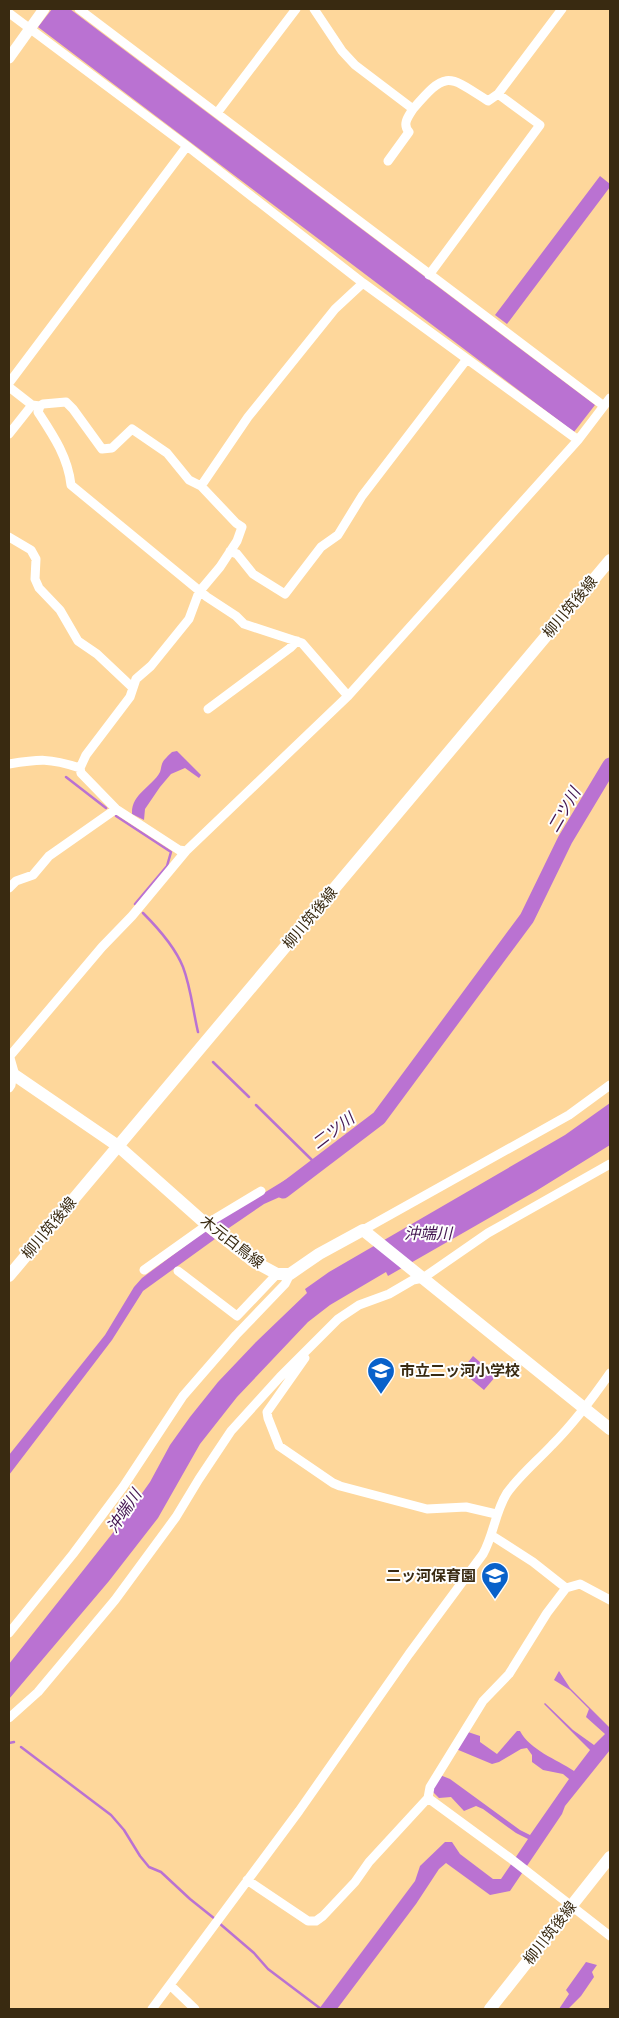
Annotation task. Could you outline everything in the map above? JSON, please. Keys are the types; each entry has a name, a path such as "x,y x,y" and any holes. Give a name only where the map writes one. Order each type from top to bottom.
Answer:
{"main road":[{"name":"柳川筑後線","path":"9,1276 610,560"},
{"path":"9,1058 13,1074"},
{"name":"木元白鳥線","path":"13,1074 118,1146 207,1224 253,1261 284,1274"},
{"path":"284,1274 319,1254 366,1233 610,1429"},
{"name":"柳川筑後線","path":"490,2009 610,1857"}],"street":[{"path":"9,58 44,9"},
{"path":"79,9 604,406"},
{"path":"217,113 296,9"},
{"path":"314,9 342,51 355,66 413,109"},
{"path":"388,161 409,132 406,129 406,122 413,109 432,88 441,82 452,80 464,85 488,101 498,94 562,9"},
{"path":"9,14 186,146 363,282 578,440"},
{"path":"429,274 540,125 498,94"},
{"path":"186,146 9,385 36,406 58,444 69,472 71,485 200,592 236,616 244,624 302,643 348,696"},
{"path":"201,486 248,417 336,309 363,282"},
{"path":"230,551 237,554 253,574 285,594 321,547 338,535 362,496 467,359"},
{"path":"9,1058 186,851 348,696 578,440 610,398"},
{"path":"9,434 36,406 66,402 102,449 112,448 132,428 167,453 188,480 201,486 242,528 230,551 200,592 189,619 151,666 136,679 130,697 86,755 80,768 81,773 116,809 179,850 186,851"},
{"path":"9,537 31,550 36,559 35,579 37,583 60,610 78,641 97,654 133,688"},
{"path":"208,709 297,641"},
{"path":"9,764 37,760 57,760 80,768"},
{"path":"9,888 16,881 33,875 49,856 116,809"},
{"path":"9,1088 13,1074"},
{"path":"366,1233 569,1115 610,1085"},
{"path":"9,1718 38,1692 115,1600 176,1517 231,1431 280,1377 338,1319 359,1305 389,1294 488,1233 610,1164"},
{"path":"144,1270 207,1224 261,1190"},
{"path":"178,1271 237,1316 284,1274"},
{"path":"9,1633 123,1488 183,1396 236,1335 285,1284 284,1274"},
{"path":"316,1341 267,1412 280,1446 340,1486 427,1509 466,1507 496,1516"},
{"path":"152,2009 299,1811 409,1654 483,1554 490,1541 496,1516 507,1493 522,1473 586,1409 610,1373"},
{"path":"492,1531 566,1588"},
{"path":"247,1880 308,1921 316,1921 355,1882 369,1862 428,1798 430,1787 483,1701 509,1674 547,1613 566,1588 580,1584 607,1598"},
{"path":"428,1798 526,1870 610,1936"},
{"path":"170,1986 195,2009"}],"water":[{"path":"52,9 70,9 595,405 574,432 38,27"},
{"path":"600,176 610,184 610,187 507,324 495,315"},
{"path":"177,751 201,775 199,778 185,768 171,774 145,809 144,820 132,814 138,796 160,772 165,759 172,752"},
{"name":"沖端川","path":"610,1103 610,1145 536,1191 388,1276 386,1272 330,1305 308,1322 237,1397 200,1444 158,1518 109,1581 9,1699 9,1664 123,1520 150,1482 170,1445 190,1417 218,1382 307,1293 305,1289 329,1272 565,1135"},
{"path":"295,1174 301,1182 282,1196 264,1204 223,1232 213,1224"},
{"path":"205,1231 215,1239 143,1291 112,1340 9,1475 9,1455 105,1335 134,1287 142,1278"},
{"path":"473,1356 496,1376 484,1390 461,1371"},
{"path":"559,1671 570,1688 610,1728 610,1750 565,1806 562,1814 510,1891 490,1895 446,1863 439,1869 416,1904 337,2009 319,2009 415,1881 420,1866 445,1842 452,1842 460,1854 493,1879 501,1879 528,1839 516,1833 483,1809 476,1806 464,1811 451,1797 439,1798 432,1791 440,1775 450,1779 520,1830 530,1835 569,1779 563,1774 543,1770 532,1762 532,1755 527,1748 521,1749 492,1764 456,1749 468,1732 480,1736 480,1742 497,1754 517,1731 520,1731 530,1744 574,1771 590,1750 544,1704 573,1730 594,1745 605,1734 586,1717 589,1709 570,1690 554,1680"},
{"path":"586,1962 597,1965 592,1972 594,1977 581,1996 568,2009 559,2009 569,1994 566,1990"}],"waterway":[{"name":"二ツ川","path":"283,1191 379,1118 527,918 565,840 610,765"},
{"path":"66,777 106,808"},
{"path":"116,816 171,852 167,866 135,904"},
{"path":"143,913 166,938 180,960 188,983 198,1032"},
{"path":"213,1062 249,1097"},
{"path":"256,1105 317,1165"},
{"path":"9,1743 14,1742"},
{"path":"21,1747 111,1815 124,1830 149,1867 161,1872 215,1919"},
{"path":"219,1923 254,1953 268,1969 321,2009"}],"place":[{"name":"市立二ッ河小学校","path":"381,1395"},
{"name":"二ッ河保育園","path":"495,1600"}]}
